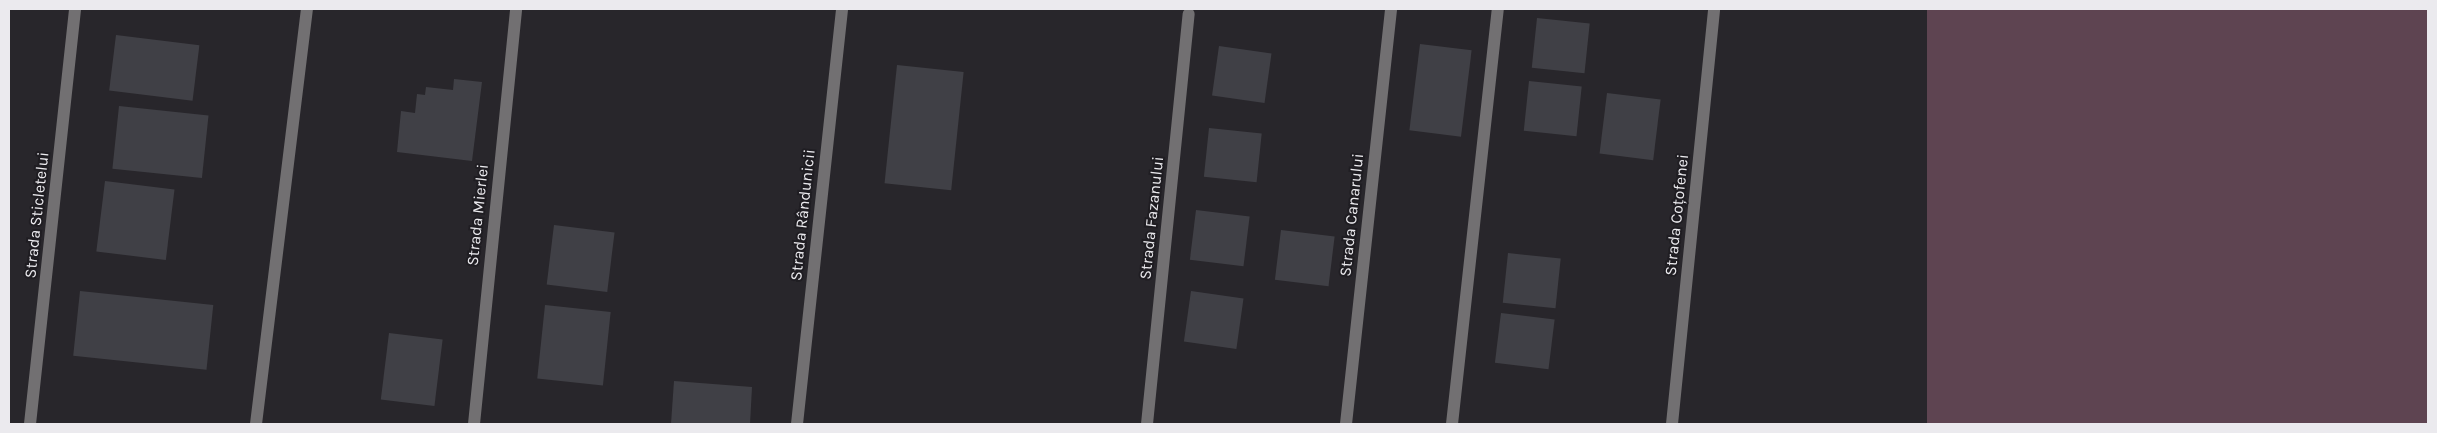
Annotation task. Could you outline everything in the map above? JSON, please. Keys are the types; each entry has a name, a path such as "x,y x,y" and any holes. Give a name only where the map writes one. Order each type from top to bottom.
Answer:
{"street":[{"name":"Strada Sticletelui","path":"30,424 75,9"},
{"path":"256,424 307,9"},
{"name":"Strada Mierlei","path":"474,424 516,9"},
{"name":"Strada Rândunicii","path":"797,424 842,9"},
{"name":"Strada Canarului","path":"1346,424 1391,9"},
{"path":"1452,424 1498,9"},
{"name":"Strada Coțofenei","path":"1672,424 1714,9"},
{"name":"Strada Fazanului","path":"1147,424 1189,14"}],"shaded area":[{"path":"1927,9 2428,9 2428,424 1927,424"}],"building":[{"path":"1537,18 1590,24 1584,73 1532,68"},
{"path":"116,35 199,45 193,101 109,91"},
{"path":"1420,44 1472,50 1461,137 1409,130"},
{"path":"1219,46 1271,53 1265,103 1212,96"},
{"path":"897,65 964,72 951,190 885,183"},
{"path":"454,79 482,82 472,161 397,152 401,111 415,113 417,94 425,95 426,87 453,90"},
{"path":"1529,81 1582,87 1576,136 1524,131"},
{"path":"1607,93 1661,100 1653,160 1600,154"},
{"path":"119,106 209,115 202,178 112,169"},
{"path":"1209,128 1262,134 1257,182 1204,177"},
{"path":"105,181 174,190 166,260 96,251"},
{"path":"1196,210 1250,217 1244,266 1190,260"},
{"path":"554,225 615,232 607,292 547,285"},
{"path":"1281,230 1335,237 1329,286 1275,280"},
{"path":"1508,253 1561,259 1555,308 1503,303"},
{"path":"80,291 213,305 206,370 73,356"},
{"path":"1191,291 1243,298 1236,349 1184,342"},
{"path":"545,305 611,312 603,385 537,379"},
{"path":"1501,313 1555,320 1549,369 1495,363"},
{"path":"389,333 443,340 434,406 381,400"},
{"path":"674,381 752,387 750,424 671,424"}]}
